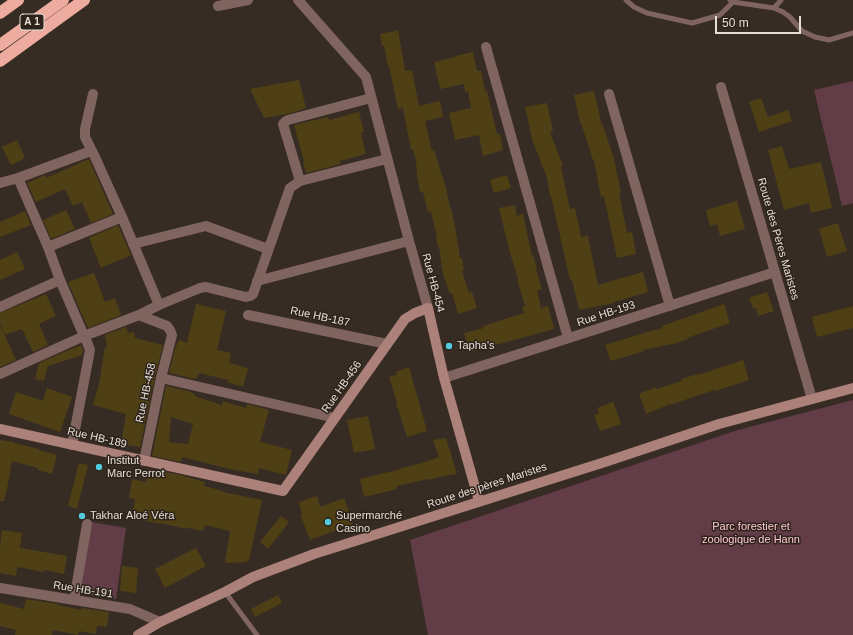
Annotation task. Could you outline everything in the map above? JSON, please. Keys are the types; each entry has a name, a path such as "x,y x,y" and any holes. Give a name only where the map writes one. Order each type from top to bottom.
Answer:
{"highway":[{"name":"A 1","path":"0,13 18,0"},
{"name":"A 1","path":"0,45 64,0"},
{"path":"0,61 84,0"}],"street":[{"path":"218,6 248,0"},
{"name":"Rue HB-454","path":"298,0 366,77 428,308 444,378 479,502"},
{"path":"486,47 568,338"},
{"name":"Route des Pères Maristes","path":"721,87 812,399"},
{"path":"92,94 85,129 85,137 122,217 159,305"},
{"path":"609,94 670,306"},
{"path":"300,181 283,124 288,120 371,98"},
{"path":"0,183 18,178 91,151"},
{"path":"0,374 84,336 139,315 200,288 206,287 246,297 253,294 290,188 300,181 387,159"},
{"path":"18,178 90,350 72,445"},
{"path":"48,247 122,217"},
{"path":"133,244 206,226 268,249"},
{"path":"257,281 409,241"},
{"name":"Rue HB-193","path":"444,378 775,272"},
{"path":"1,304 60,280"},
{"name":"Rue HB-456","path":"283,490 405,319 428,308"},
{"name":"Rue HB-458","path":"139,315 167,326 172,335 161,378 144,461"},
{"name":"Rue HB-187","path":"248,315 387,344"},
{"path":"161,378 335,418"},
{"name":"Route des pères Maristes","path":"138,635 160,622 225,592 253,577 314,554 719,424 853,388"},
{"name":"Rue HB-189","path":"0,429 283,490"},
{"path":"74,600 87,524"},
{"name":"Rue HB-191","path":"0,588 130,610 160,622"}],"lane":[{"path":"626,0 634,7 648,13 692,23 720,15 732,1 774,8 790,17 802,31 815,37 829,40 853,33"},
{"path":"774,8 781,0"},
{"path":"225,592 257,635"}],"green space":[{"path":"853,81 853,203 842,206 814,90"},
{"name":"Parc forestier et zoologique de Hann","path":"853,400 853,635 428,635 410,540 738,430"},
{"path":"91,522 126,528 116,599 80,593"}],"building":[{"path":"398,30 405,71 412,70 419,106 440,101 443,117 425,121 432,151 434,150 451,208 460,258 462,258 464,270 462,271 469,293 472,292 477,308 458,314 452,293 450,294 443,274 431,211 428,212 423,192 420,192 416,161 413,149 411,150 403,108 398,109 384,46 382,46 380,34"},
{"path":"473,52 477,71 481,71 485,91 487,91 497,134 500,134 503,150 483,156 479,135 455,140 449,113 471,108 468,91 465,92 464,84 440,89 434,62"},
{"path":"299,80 306,108 291,113 264,118 250,89"},
{"path":"594,91 602,126 603,125 614,159 627,233 632,232 636,254 617,258 604,196 601,197 594,160 580,123 574,95"},
{"path":"761,98 768,117 788,110 792,121 759,132 749,102"},
{"path":"547,103 553,131 550,132 563,166 561,167 570,209 575,208 581,237 588,236 598,285 643,272 648,292 614,303 579,310 572,280 570,280 547,178 532,139 525,107"},
{"path":"359,112 364,132 361,133 366,154 340,161 341,164 306,173 294,125 328,117 329,120"},
{"path":"17,140 25,158 11,165 2,147"},
{"path":"782,146 789,169 821,162 832,208 811,213 809,203 784,210 768,150"},
{"path":"89,159 113,214 91,223 82,202 73,206 65,189 36,202 27,183 45,175 46,178"},
{"path":"507,175 511,188 494,193 490,180"},
{"path":"737,201 745,229 720,236 717,224 710,226 706,210"},
{"path":"515,205 517,216 523,214 532,256 533,255 537,269 542,289 537,291 541,308 548,306 554,329 470,352 464,333 484,328 483,326 524,313 522,307 525,306 499,208"},
{"path":"66,210 75,229 51,239 43,220"},
{"path":"25,211 31,225 0,237 0,222"},
{"path":"838,223 847,251 827,257 819,229"},
{"path":"118,225 131,255 101,268 89,238"},
{"path":"17,252 25,269 0,280 0,260"},
{"path":"94,273 105,302 115,298 121,315 88,328 68,282"},
{"path":"767,292 774,311 758,316 756,308 753,308 749,298"},
{"path":"46,294 56,316 39,324 48,345 33,352 22,329 5,335 0,322 0,313"},
{"path":"196,304 226,311 217,350 231,353 229,363 248,368 243,387 227,382 228,380 199,373 196,379 169,373 175,349 179,340 187,343"},
{"path":"724,304 730,323 671,345 643,350 644,351 611,361 605,345 663,328 662,326"},
{"path":"853,306 853,328 817,337 812,317"},
{"path":"0,325 16,360 0,367"},
{"path":"126,327 128,333 134,332 135,338 163,345 140,447 121,444 126,414 93,405 99,384 105,347 107,347 105,335"},
{"path":"81,345 83,351 82,355 48,366 44,381 35,379 39,363"},
{"path":"743,360 749,380 670,404 646,414 639,394 656,387 656,389 682,381 681,379"},
{"path":"409,367 427,431 407,437 389,377 397,375 396,372"},
{"path":"166,386 192,392 191,393 195,394 194,396 222,405 223,401 246,408 247,404 269,410 260,442 292,450 286,475 259,468 258,474 234,470 182,457 181,462 152,456","holes":["171,417 193,424 188,444 169,442"]},
{"path":"47,388 72,397 60,432 9,414 16,392 43,401"},
{"path":"613,402 621,424 600,431 594,415 599,414 597,408"},
{"path":"368,416 375,449 354,453 347,420"},
{"path":"446,438 457,474 397,486 397,489 364,497 360,479 419,464 439,457 433,440"},
{"path":"0,440 14,442 57,455 52,474 38,470 38,468 12,461 4,501 0,501"},
{"path":"79,463 88,465 77,509 68,506"},
{"path":"148,469 180,475 205,482 204,486 223,492 262,500 249,560 246,562 225,563 230,531 205,525 203,531 185,527 187,529 132,518 135,499 129,498 132,479 146,482"},
{"path":"317,496 320,507 344,498 353,524 310,540 300,514 302,514 299,502"},
{"path":"281,516 289,522 268,549 260,542"},
{"path":"2,530 22,533 20,548 67,556 64,574 17,567 16,576 0,573 0,545"},
{"path":"196,548 206,566 165,588 155,569"},
{"path":"122,566 138,568 136,593 120,591"},
{"path":"278,595 282,603 255,617 251,609"},
{"path":"26,599 58,604 57,605 81,610 82,608 109,612 107,627 97,626 96,634 79,631 78,635 53,630 52,635 15,635 16,630 0,626 0,603 24,609"}],"place":[{"name":"Tapha's","path":"449,346"},
{"name":"Institut Marc Perrot","path":"99,467"},
{"name":"Takhar Aloé Véra","path":"82,516"},
{"name":"Supermarché Casino","path":"328,522"}]}
